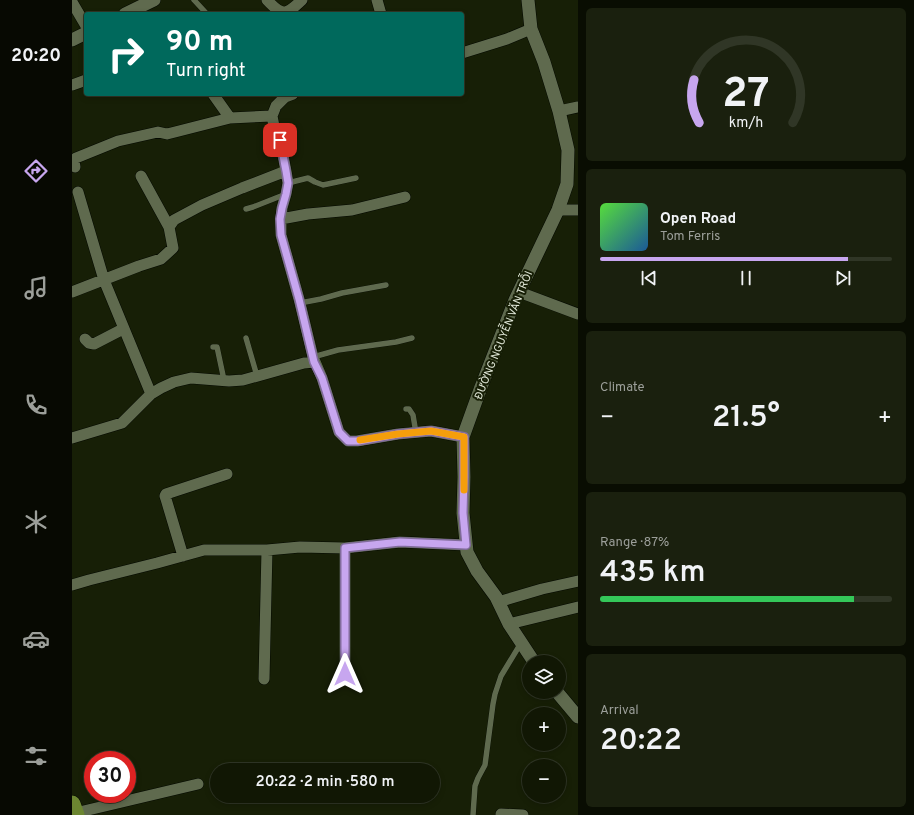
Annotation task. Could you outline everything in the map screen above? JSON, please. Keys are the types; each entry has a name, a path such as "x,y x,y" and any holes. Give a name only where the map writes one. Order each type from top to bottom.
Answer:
{"street":[{"path":"141,11 154,0"},
{"path":"267,0 280,11 287,12 302,0"},
{"path":"377,0 380,12"},
{"name":"ĐƯỜNG NGUYỄN VĂN TRỖI","path":"528,0 531,29 544,62 559,111 568,150 567,184 558,210 519,292 481,387 464,437 463,513 467,552 477,571 496,597 509,624 530,655"},
{"path":"72,2 84,23"},
{"path":"464,52 507,39 531,29"},
{"path":"72,40 84,34"},
{"path":"72,85 84,81"},
{"path":"214,96 230,118"},
{"path":"288,96 276,106 272,116 274,126 280,140 288,183 280,219 281,235 314,360 322,378 339,432 348,441 431,431 464,437"},
{"path":"559,111 578,107"},
{"path":"75,167 74,161 76,158 118,140 158,132 167,134 230,118 272,116"},
{"path":"169,227 174,220 202,205 286,171"},
{"path":"72,292 161,259 174,248 169,227 141,176"},
{"path":"78,192 104,280 151,394"},
{"path":"280,219 308,214 352,210 405,197"},
{"path":"558,210 578,210"},
{"path":"519,292 578,314"},
{"path":"85,339 89,343 94,344 124,329"},
{"path":"72,438 122,423 151,394 174,382 191,378 243,380 314,360"},
{"path":"183,556 166,495 227,474"},
{"path":"72,585 204,550 345,548 400,542 466,545"},
{"path":"345,548 345,674"},
{"path":"264,679 267,550"},
{"path":"498,602 542,589 578,581"},
{"path":"509,624 578,607"},
{"path":"563,699 578,717"},
{"path":"74,811 198,784"},
{"path":"501,814 523,815"}],"lane":[{"path":"194,0 205,12"},
{"path":"288,183 308,178 323,185 356,178"},
{"path":"246,209 253,208 286,194"},
{"path":"300,303 321,299 342,292 386,285"},
{"path":"246,338 257,376"},
{"path":"314,360 338,350 396,342 412,338"},
{"path":"213,347 217,347 224,380"},
{"path":"406,409 413,415 416,433"},
{"path":"473,815 475,786 485,765 495,694 501,676 522,643"}],"slow traffic":[{"path":"360,440 431,431 464,437 464,490"}],"route":[{"path":"280,140 288,183 280,219 281,235 299,299 314,362 322,378 339,432 348,441 431,431 464,437 463,513 466,545 400,542 345,548 345,674"}]}
